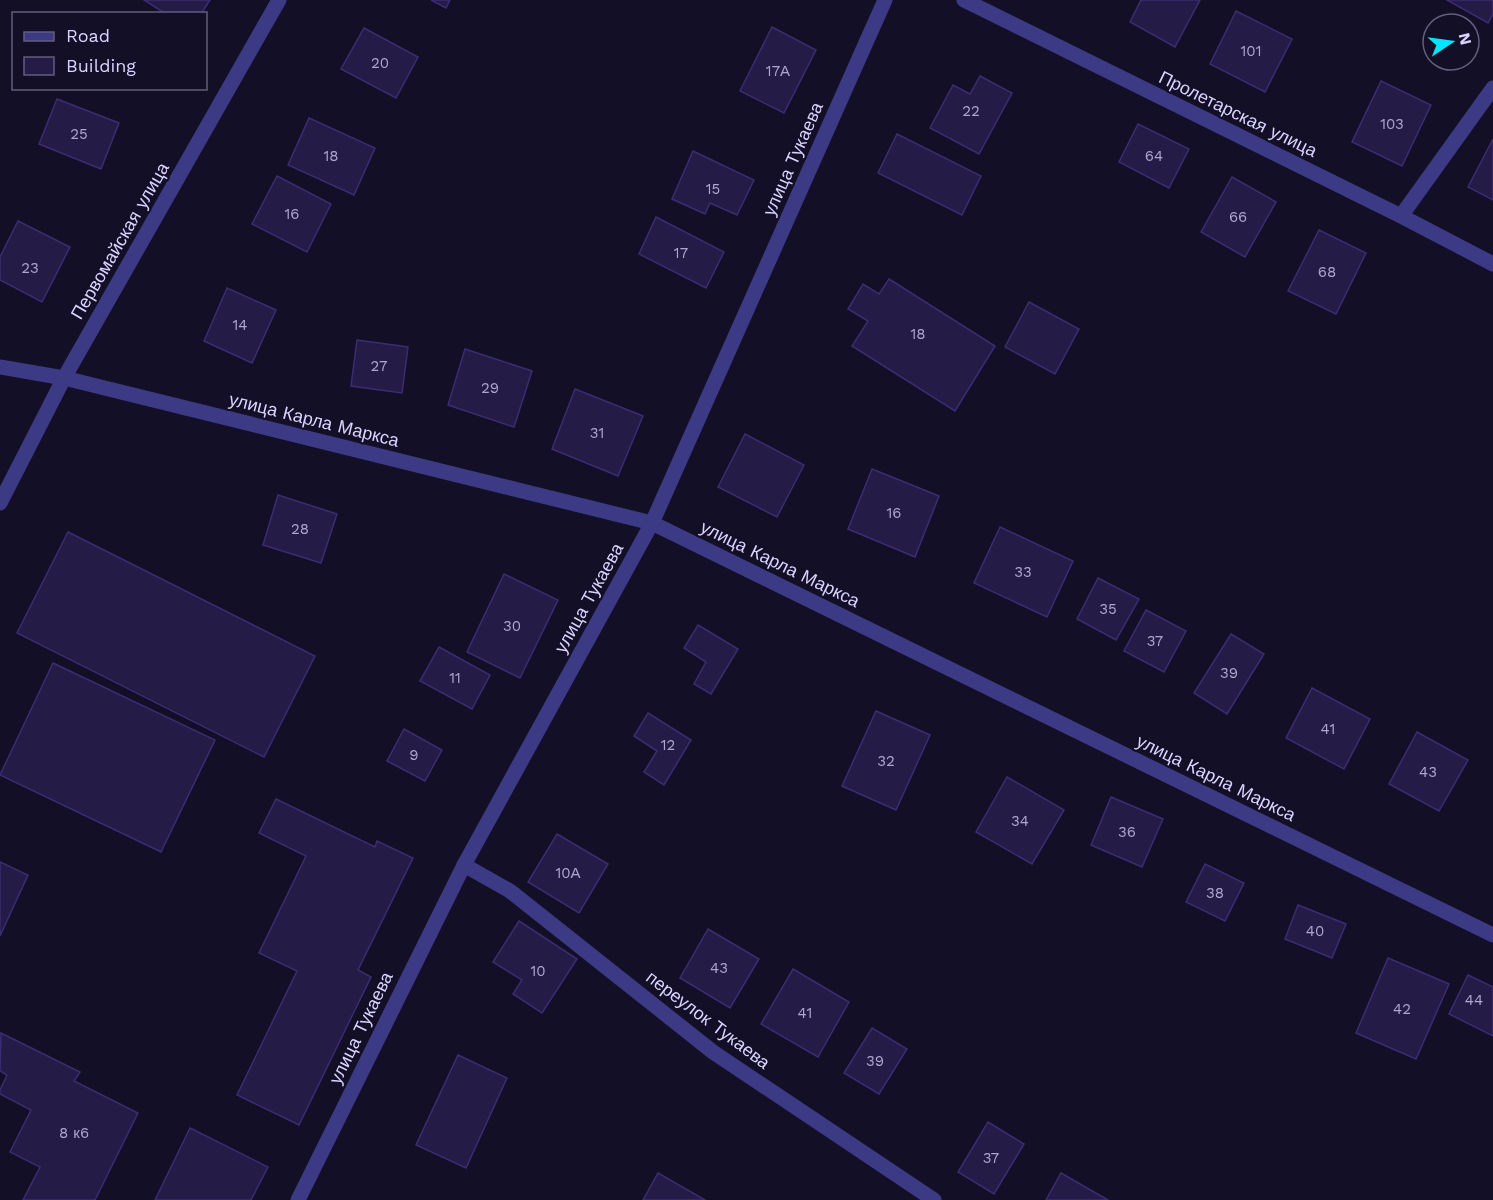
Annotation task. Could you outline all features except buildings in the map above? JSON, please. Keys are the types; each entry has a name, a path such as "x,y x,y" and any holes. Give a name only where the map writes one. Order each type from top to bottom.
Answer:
{"street":[{"name":"Первомайская улица","path":"0,503 64,378 279,0"},
{"name":"улица Тукаева","path":"298,1200 464,865 652,523 885,0"},
{"name":"Пролетарская улица","path":"964,0 1401,216 1493,264"},
{"path":"1401,216 1493,88"},
{"name":"улица Карла Маркса","path":"0,367 64,378 652,523 1493,935"},
{"name":"переулок Тукаева","path":"464,865 510,891 713,1052 934,1200"}]}
